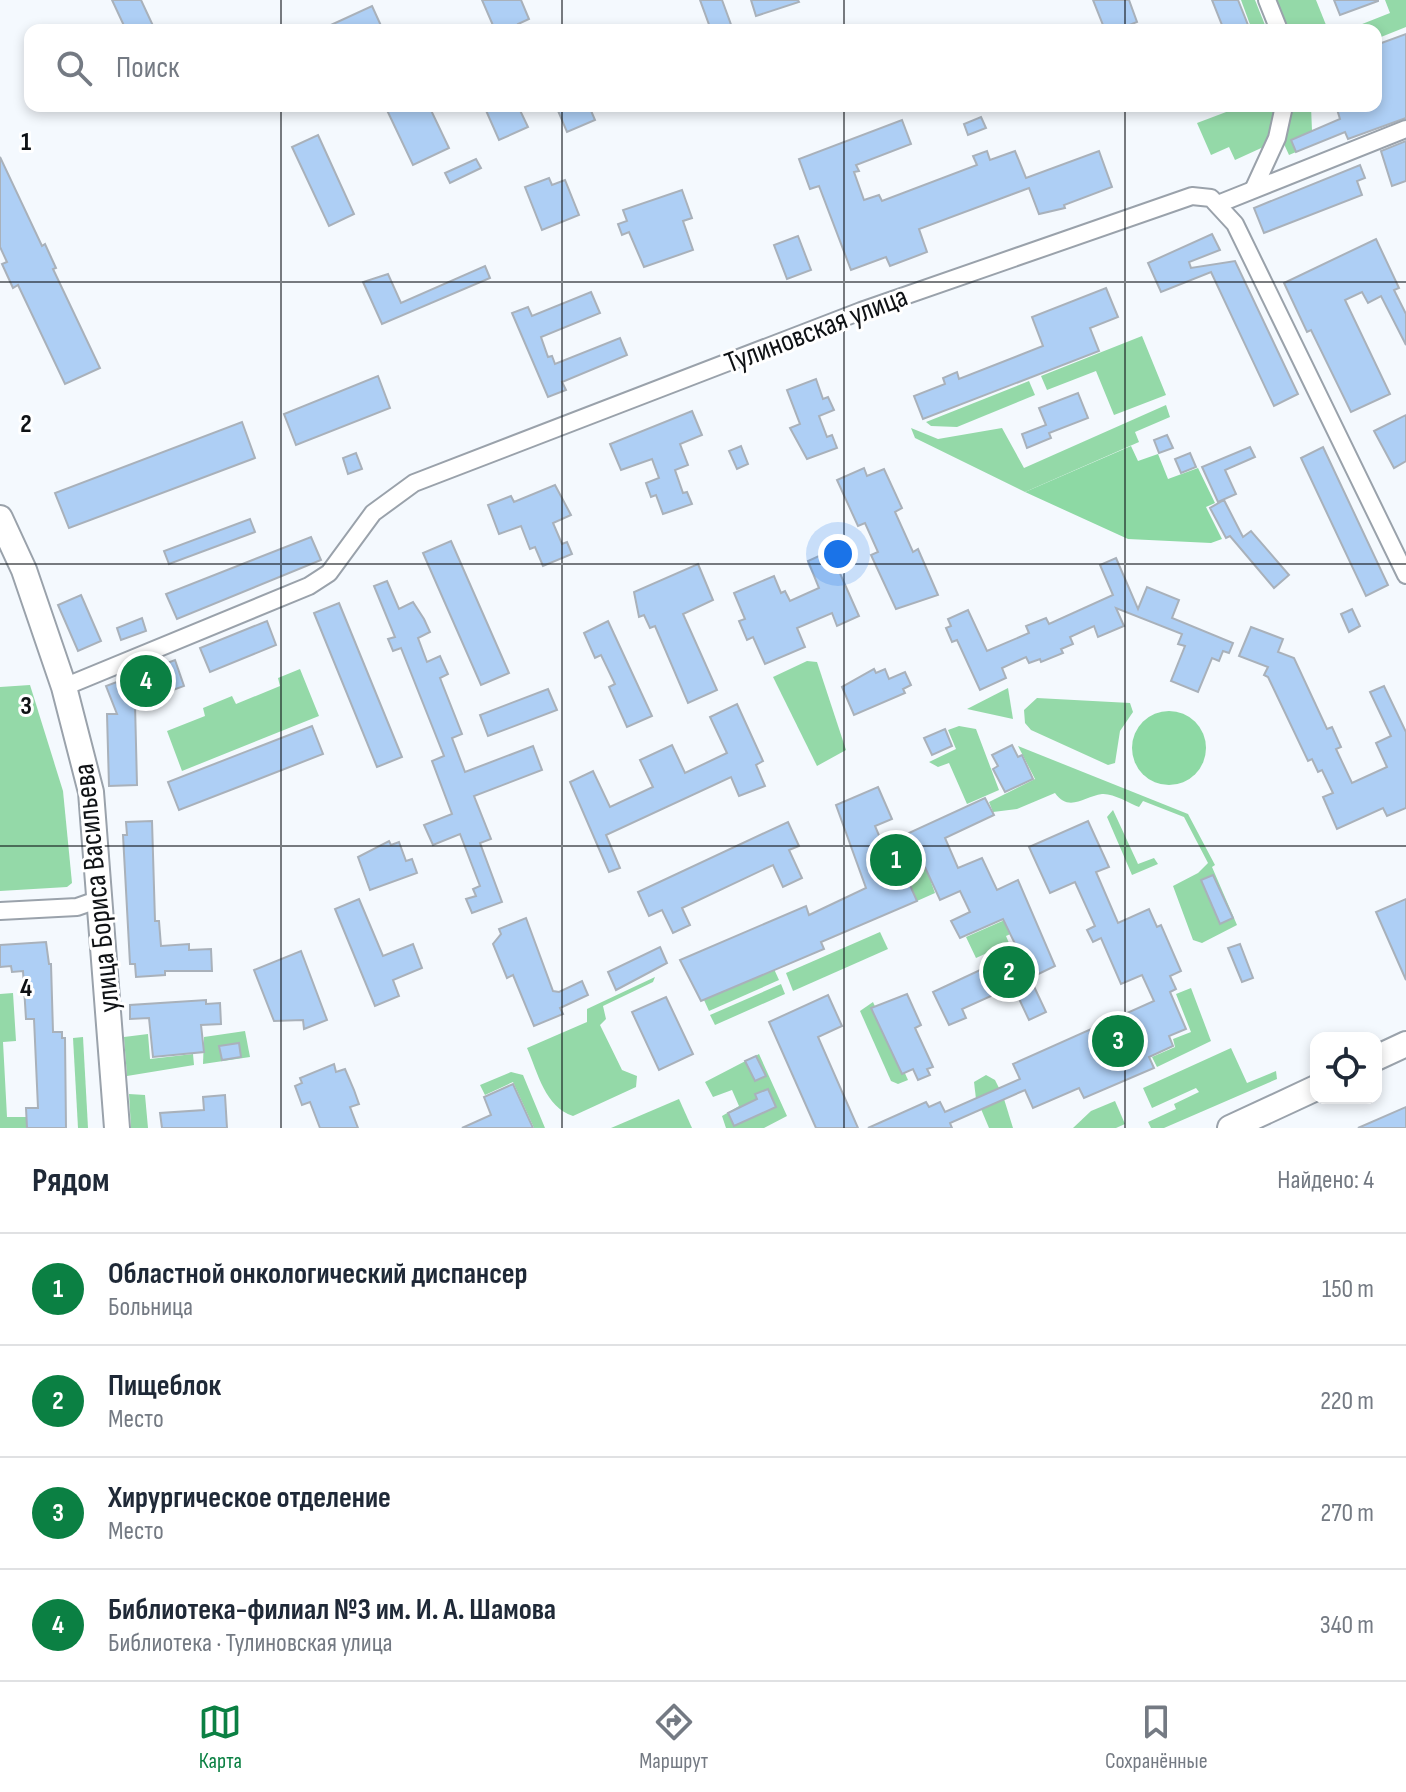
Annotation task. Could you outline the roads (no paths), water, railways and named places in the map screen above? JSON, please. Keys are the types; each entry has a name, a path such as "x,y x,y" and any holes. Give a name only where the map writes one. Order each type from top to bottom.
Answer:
{"street":[{"path":"1267,0 1277,24"},
{"path":"1254,188 1277,138 1283,112"},
{"path":"1406,129 1218,204 1235,224 1406,575"},
{"name":"Тулиновская улица","path":"64,687 309,586 329,573 373,513 414,483 861,311 1168,203 1200,195 1218,204"},
{"name":"улица Бориса Васильева","path":"2,526 24,570 64,687 91,792 97,900 111,1017 117,1128"},
{"path":"0,911 77,907 97,900"},
{"path":"1382,1055 1406,1044"},
{"path":"1230,1128 1310,1091"}],"place":[{"name":"Библиотека-филиал №3 им. И. А. Шамова","path":"146,681"},
{"name":"Областной онкологический диспансер","path":"896,860"},
{"name":"Пищеблок","path":"1009,972"},
{"name":"Хирургическое отделение","path":"1118,1041"}]}
